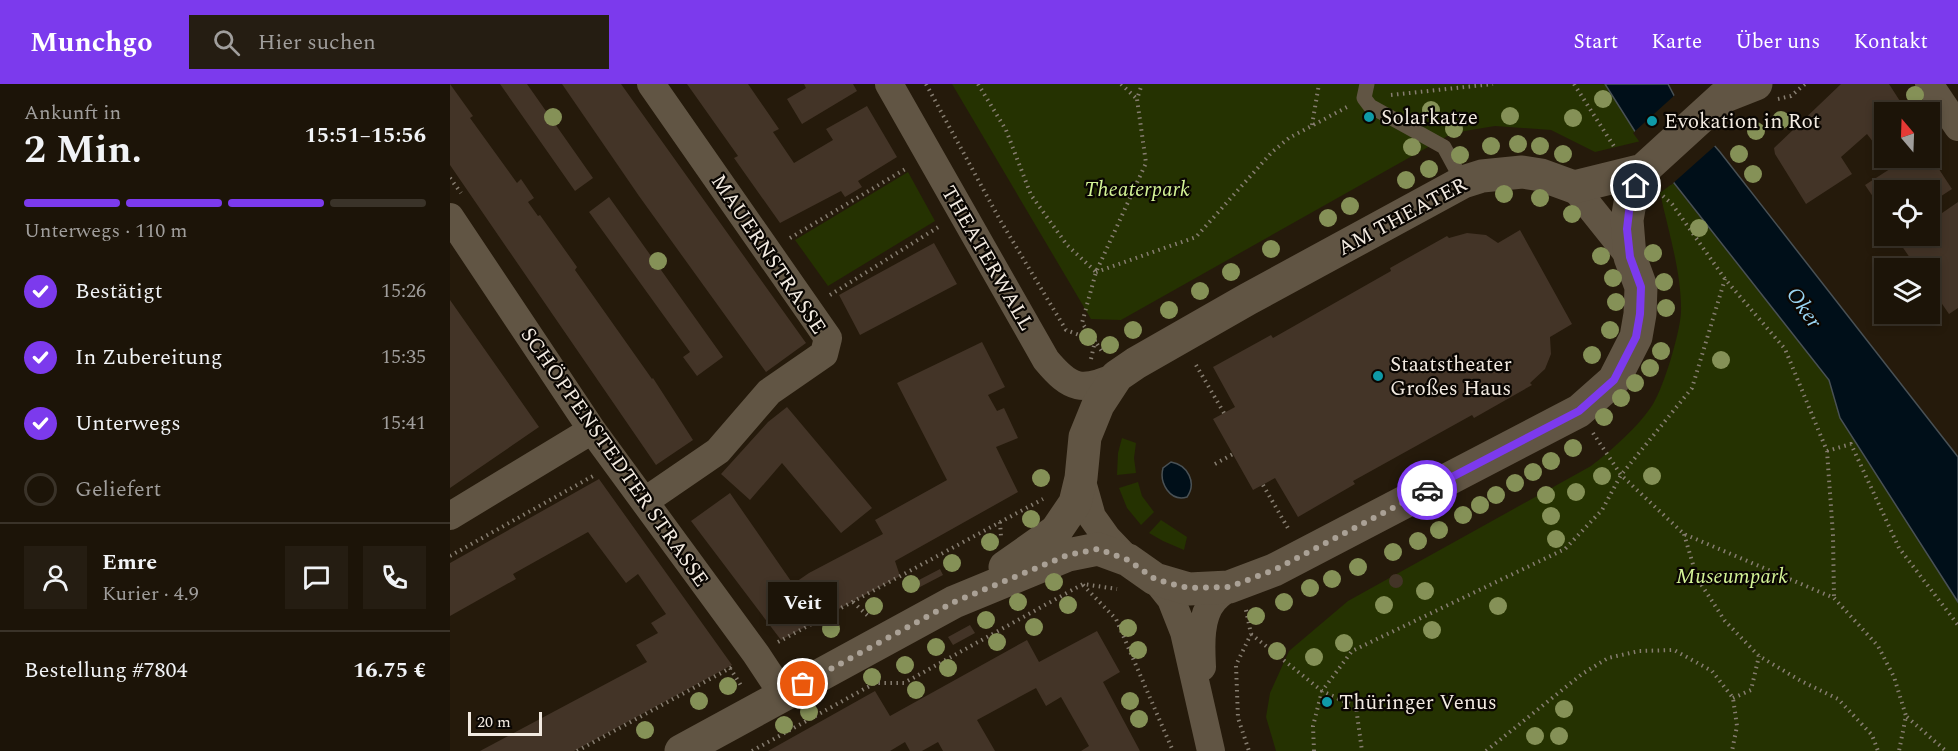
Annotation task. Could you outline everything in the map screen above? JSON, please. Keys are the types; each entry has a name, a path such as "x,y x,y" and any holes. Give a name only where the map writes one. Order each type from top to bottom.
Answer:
{"street":[{"name":"MAUERNSTRASSE","path":"645,501 718,451 769,392 824,354 828,338 651,84"},
{"name":"THEATERWALL","path":"889,84 1046,360 1055,371 1077,387"},
{"path":"1574,187 1640,171 1727,90 1756,84"},
{"path":"1929,84 1958,127"},
{"path":"1630,257 1628,220 1630,203 1640,171"},
{"name":"AM THEATER","path":"1522,172 1540,175 1574,187 1630,257 1641,287 1636,337 1614,380 1579,411 1274,570 1234,586 1189,588 1155,579 1128,560 1107,538 1092,517 1081,478 1085,437 1098,405 1117,376 1248,299 1463,182 1482,176 1522,172"},
{"name":"SCHÖPPENSTEDTER STRASSE","path":"450,217 592,430 756,654 783,695"},
{"path":"1090,425 1077,387 1096,386 1117,376"},
{"path":"450,516 592,430"},
{"path":"954,602 1056,531 1075,503 1081,478"},
{"path":"681,751 954,602 1068,555 1098,549 1128,560"},
{"path":"1155,579 1171,599 1184,632 1211,751"},
{"path":"1203,720 1201,648 1204,621 1212,601 1234,586"}],"lane":[{"path":"1366,91 1370,106 1444,147 1463,182"}],"path":[{"path":"926,84 1000,220 1066,330 1095,341"},
{"path":"978,84 1006,130 1031,195 1067,245 1096,272"},
{"path":"1121,84 1137,99"},
{"path":"1117,376 1082,323 1096,272 1146,164 1137,99 1142,84"},
{"path":"1312,126 1319,84"},
{"path":"1096,272 1196,237 1272,152 1289,138 1366,91 1493,84"},
{"path":"1574,84 1610,142 1672,204 1725,279 1785,349 1827,451 1834,598"},
{"path":"769,252 880,183"},
{"path":"856,278 913,242"},
{"path":"1314,751 1312,726 1322,691 1352,651 1565,549 1602,510 1621,475 1692,388 1725,279"},
{"path":"1196,365 1224,413"},
{"path":"1579,411 1621,475 1683,534 1834,598 1878,646 1894,677 1906,716 1899,751"},
{"path":"1827,451 1851,444 1899,548 1958,625"},
{"path":"1215,464 1233,454"},
{"path":"450,556 599,472"},
{"path":"1263,485 1290,533"},
{"path":"774,644 1041,500"},
{"path":"1683,534 1697,579 1725,621 1759,656 1801,681 1838,699 1872,735 1878,751"},
{"path":"752,751 874,683 904,683 1083,584 1116,619 1173,751"},
{"path":"1234,586 1251,634 1322,691 1356,707 1362,751"},
{"path":"853,602 870,618"},
{"path":"1249,751 1238,718 1236,665 1251,634"},
{"path":"1486,751 1582,674 1608,658 1638,651 1674,650 1712,671 1733,698 1737,726 1732,751"},
{"path":"1733,698 1751,690 1759,656"},
{"path":"577,751 736,664"},
{"path":"822,712 826,718"},
{"path":"1906,716 1946,751"}],"green space":[{"name":"Theaterpark","path":"952,84 1606,84 1641,141 1595,152 1551,130 1495,126 1453,133 1121,320 1091,319"},
{"path":"908,172 935,221 828,286 795,240"},
{"name":"Museumpark","path":"1673,183 1829,380 1840,418 1958,602 1958,751 1276,751 1266,717 1270,693 1289,651 1348,601 1591,466 1625,437 1653,404 1675,346 1681,312 1677,267 1660,193"},
{"path":"1122,438 1136,443 1134,458 1136,473 1117,475 1118,453"},
{"path":"1138,482 1142,496 1154,512 1141,525 1127,508 1119,488"},
{"path":"1161,520 1187,537 1184,550 1149,533"}],"water":[{"name":"Oker","path":"1605,84 1668,84 1679,105 1720,152 1958,457 1958,602 1840,418 1829,380 1641,141"},
{"path":"1171,462 1182,467 1189,475 1191,486 1187,497 1176,497 1164,485 1163,468"}],"pier":[{"path":"1676,94 1681,103 1717,144 1671,185 1633,133"}],"building":[{"path":"450,84 473,116 470,118 517,183 521,179 534,198 528,202 577,267 575,270 653,378 693,440 656,465 450,165"},
{"path":"500,84 527,84 593,178 575,191"},
{"path":"562,84 621,84 806,343 766,372 639,196"},
{"path":"687,84 748,84 779,129 773,132 794,163 833,140 826,129 867,106 897,157 858,181 862,187 845,197 841,191 780,223 734,158 738,156"},
{"path":"804,84 853,84 857,91 802,124 787,99 806,88"},
{"path":"1841,84 1889,84 1901,102 1874,102 1874,143 1867,134 1841,157 1852,174 1806,204 1775,154 1774,148"},
{"path":"1891,168 1938,168 1952,189 1940,197 1940,180 1874,180 1874,198 1865,185"},
{"path":"609,197 723,357 697,376 683,357 690,352 589,212"},
{"path":"1958,202 1958,308 1949,314 1940,301 1940,258 1910,258 1902,246 1940,246 1940,214"},
{"name":"Staatstheater Großes Haus","path":"1520,230 1572,324 1550,337 1551,354 1545,369 1530,383 1532,385 1474,418 1472,415 1353,481 1355,484 1298,517 1275,478 1253,490 1213,419 1235,407 1213,367 1271,335 1273,338 1391,271 1390,268 1447,236 1449,238 1467,233 1486,235 1498,243"},
{"path":"934,243 957,284 860,335 839,295"},
{"path":"450,300 539,427 450,488"},
{"path":"982,342 1005,387 988,395 997,411 1004,408 1018,438 996,447 1018,492 895,561 900,576 781,640 691,521 730,493 793,584 809,573 883,534 875,520 947,480 897,383"},
{"path":"787,407 872,508 841,533 782,463 750,500 721,474 768,422"},
{"path":"599,479 732,665 574,751 480,751 647,662 636,645 658,633 651,623 666,614 638,574 626,583 588,532 513,574 516,579 450,616 450,563"},
{"path":"940,569 943,575 920,587 917,581"},
{"path":"1396,574 1401,576 1403,581 1401,586 1396,588 1391,586 1389,581 1391,576"},
{"path":"970,625 975,633 953,645 948,637"},
{"path":"1097,631 1120,672 1103,682 1140,751 1081,751 1089,746 1061,697 1046,706 1036,688 977,720 995,751 943,751 938,742 922,751 910,751 905,742 890,751 768,751 875,691 890,716 1027,640 1039,662"}],"way so far":[{"path":"803,684 954,602 1068,555 1098,549 1128,560 1155,579 1172,584 1189,588 1229,587 1274,570 1427,490"}],"place":[{"name":"Solarkatze","path":"1369,117"},
{"name":"Evokation in Rot","path":"1652,121"},
{"name":"Staatstheater Großes Haus","path":"1378,376"},
{"name":"Veit","path":"803,684"},
{"name":"Thüringer Venus","path":"1327,702"}],"route":[{"path":"1427,490 1579,411 1614,380 1636,337 1640,314 1641,287 1630,257 1627,229 1630,203 1636,186"}]}
